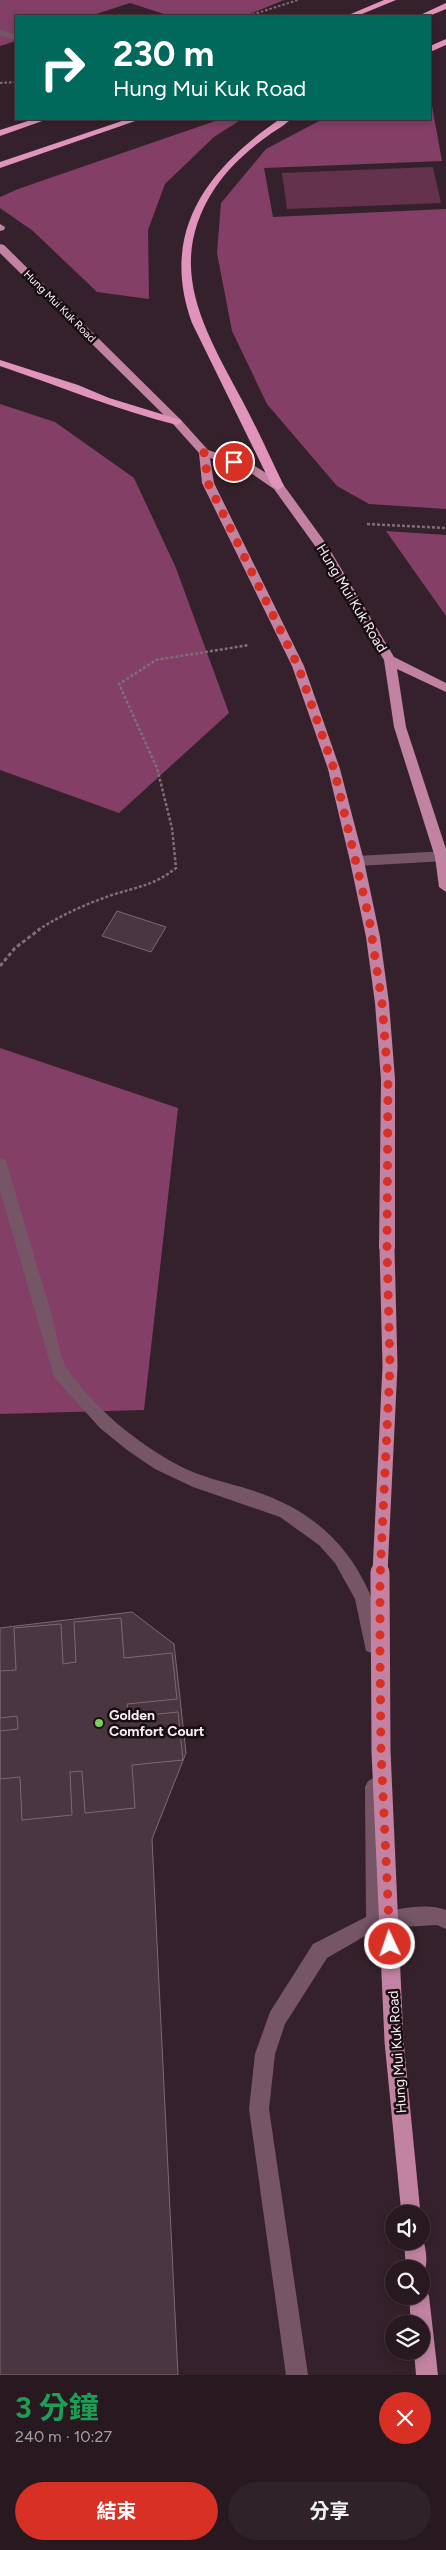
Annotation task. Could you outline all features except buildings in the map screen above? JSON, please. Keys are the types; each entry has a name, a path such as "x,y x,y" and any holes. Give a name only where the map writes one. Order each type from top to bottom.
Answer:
{"highway":[{"path":"353,15 392,0"},
{"path":"424,15 446,6"},
{"path":"431,49 446,42"},
{"path":"0,133 40,120"},
{"path":"0,165 133,120"},
{"path":"278,486 256,436 198,324 185,279 188,235 196,213 208,190 220,173 254,140 284,120"},
{"path":"0,363 74,387 105,400 177,422"}],"main road":[{"name":"Hung Mui Kuk Road","path":"0,247 177,422 204,452 249,467 278,486 323,548 390,660 400,727 444,857 446,887"},
{"name":"Hung Mui Kuk Road","path":"204,452 208,483 298,666 334,769 357,861 374,947 388,1079 387,1248 390,1366 380,1578 381,1751 394,2041 410,2205"},
{"path":"390,660 446,688"},
{"path":"420,2305 427,2375"}],"street":[{"path":"0,32 15,38"},
{"path":"357,861 444,857"},
{"path":"0,1164 51,1346 60,1372 78,1395 127,1442 162,1465 202,1483 265,1502 308,1526 340,1556 361,1591 372,1633 375,1924"},
{"path":"297,2375 259,2109 265,2054 277,2019 320,1951 362,1927 401,1918 437,1916 446,1920"}],"path":[{"path":"251,15 298,0"},
{"path":"0,83 15,82"},
{"path":"367,524 446,528"},
{"path":"0,966 34,933 64,913 85,904 161,880 176,868 177,862 172,828 157,768 118,684 156,660 258,644"}],"shaded area":[{"path":"0,0 284,0 247,15 167,15 130,3 93,15 15,15 15,41 0,46"},
{"path":"431,100 442,161 264,168 273,217 446,209 446,509 369,504 337,486 267,404 232,331 217,253 221,203 266,149 321,120 431,120"},
{"path":"218,120 240,120 214,137 165,184 148,230 149,299 97,292 33,231 0,208 0,197 18,189"},
{"path":"433,167 441,203 287,209 282,173"},
{"path":"0,404 55,422 134,478 176,568 229,713 119,813 0,770"},
{"path":"386,531 446,535 446,616"},
{"path":"0,1048 178,1108 144,1410 0,1414"}],"place":[{"name":"Golden Comfort Court","path":"99,1723"}],"route":[{"path":"234,462 204,452 208,483 276,616 298,666 334,769 357,861 373,937 382,1003 388,1079 387,1248 390,1366 380,1578 380,1655 381,1751 390,1944"}]}
